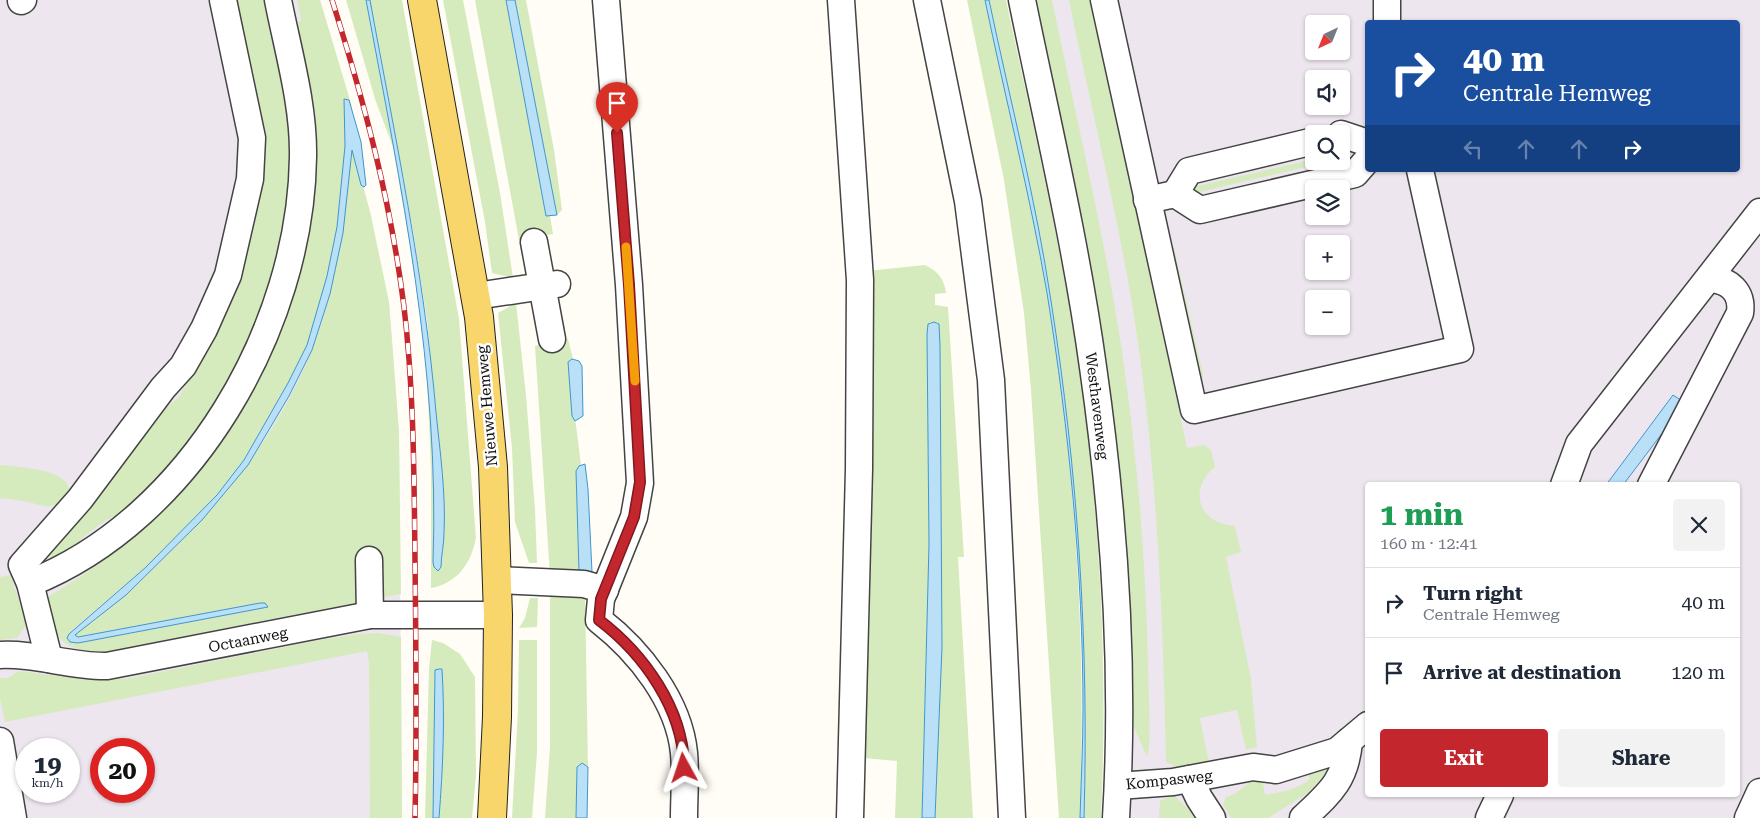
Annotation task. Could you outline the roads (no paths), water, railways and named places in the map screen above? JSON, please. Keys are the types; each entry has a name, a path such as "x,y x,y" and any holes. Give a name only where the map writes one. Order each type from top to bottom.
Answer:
{"main road":[{"name":"Nieuwe Hemweg","path":"422,0 476,296 493,468 498,615 497,717 492,818"}],"street":[{"path":"49,659 30,583 22,565 80,499 163,388 183,366 204,329 228,275 250,179 252,138 224,0"},
{"path":"30,583 58,572 112,538 165,489 211,433 232,401 278,300 290,261 299,206 303,157 301,122 278,0"},
{"path":"606,0 629,285 640,482 634,517 605,590 600,605 599,620 616,634 646,669 673,712 684,752 684,818"},
{"path":"841,0 860,280 859,469 850,818"},
{"path":"927,0 968,201 991,380 1012,818"},
{"name":"Westhavenweg","path":"1022,0 1067,218 1093,366 1107,491 1114,578 1118,786 1116,818"},
{"path":"1104,0 1194,410 1460,349 1420,172"},
{"path":"1387,0 1387,20"},
{"path":"1350,137 1365,142"},
{"path":"1175,194 1189,171 1305,143"},
{"path":"1148,200 1175,194 1200,210 1355,174 1365,162"},
{"path":"1565,482 1579,444 1710,279 1760,212"},
{"path":"534,242 550,285 552,339"},
{"path":"1653,482 1740,313 1740,298 1735,289 1728,283 1710,279"},
{"path":"476,296 550,285"},
{"path":"369,560 370,615"},
{"path":"497,580 584,584 605,590"},
{"name":"Octaanweg","path":"0,655 18,654 93,666 122,665 370,615 498,615"},
{"path":"1308,816 1338,783 1358,733"},
{"name":"Kompasweg","path":"1118,786 1190,779 1253,767 1276,770 1337,751 1358,733"},
{"path":"0,741 13,818"},
{"path":"1190,779 1212,818"},
{"path":"1748,818 1760,792"},
{"path":"1489,818 1499,797"}],"water":[{"path":"366,0 370,0 399,154 431,360 444,503 444,542 441,567 438,571 434,567 433,562 434,491 424,350 404,209"},
{"path":"506,0 515,0 557,215 546,216"},
{"path":"985,0 989,0 1038,225 1051,301 1068,430 1075,494 1083,623 1085,688 1084,818 1080,818 1083,710 1080,605 1073,501 1062,396 1040,256"},
{"path":"344,99 349,100 361,142 366,185 364,187 361,185 352,150 343,233 330,294 312,350 289,396 248,465 202,520 126,595 75,635 78,637 260,603 265,603 268,607 78,643 70,642 67,638 69,634 145,568 217,495 244,460 288,383 307,345 327,276 337,227 345,146"},
{"path":"934,322 939,324 940,346 942,647 935,818 922,818 929,544 927,334 928,324"},
{"path":"572,359 579,361 582,366 583,416 575,421 572,416 568,362"},
{"path":"1673,395 1685,403 1625,482 1608,482"},
{"path":"585,464 592,572 589,575 579,572 576,471 579,466"},
{"path":"442,669 443,688 442,762 439,818 433,818 435,670"},
{"path":"582,763 588,767 587,818 576,818 577,767"}],"railway":[{"path":"332,0 355,76 384,190 404,307 413,434 416,689 415,818"}]}
